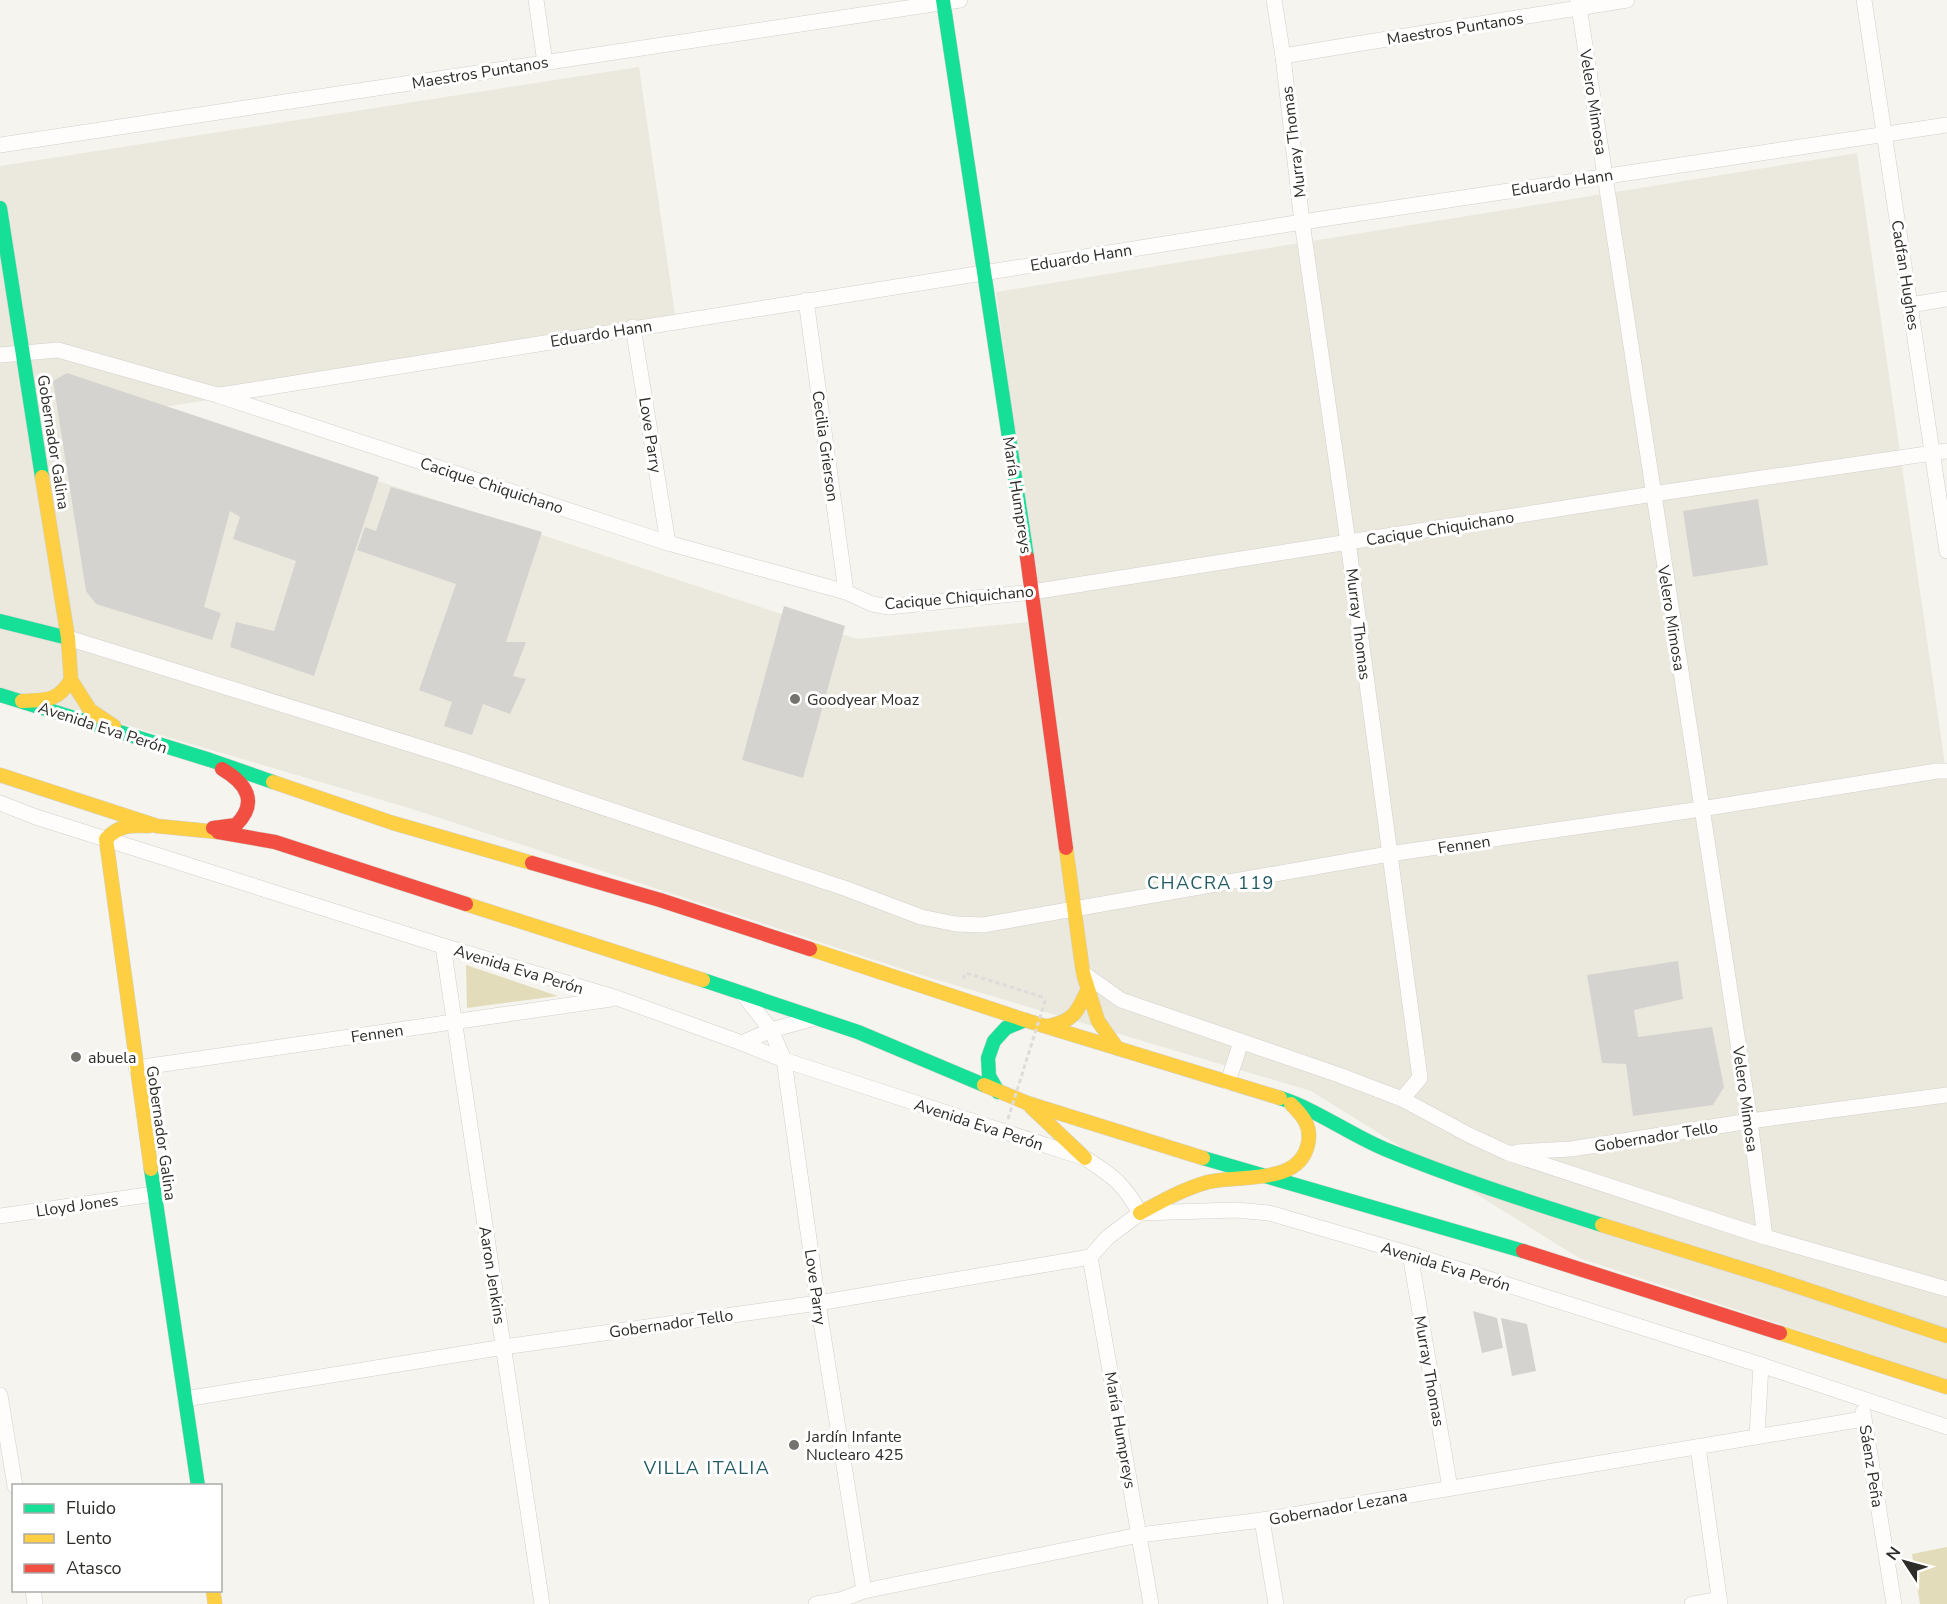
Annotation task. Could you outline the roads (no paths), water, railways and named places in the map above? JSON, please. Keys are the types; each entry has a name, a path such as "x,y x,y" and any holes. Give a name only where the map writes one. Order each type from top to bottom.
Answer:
{"main road":[{"name":"María Humpreys","path":"943,1 1032,592 1083,973 1098,1021 1117,1048"},
{"name":"Gobernador Galina","path":"0,208 68,638 71,680"},
{"path":"0,621 68,638"},
{"path":"20,700 50,700 64,693 71,680 90,710 128,735"},
{"name":"Avenida Eva Perón","path":"0,695 210,760 393,823 670,903 1024,1020 1287,1100 1331,1120 1384,1149 1507,1195 1769,1277 1947,1336"},
{"path":"202,829 236,825 247,809 247,795 243,784 210,760"},
{"path":"0,775 157,826"},
{"path":"106,839 114,829 130,825 202,829 275,842 817,1017 1027,1103 1263,1177 1300,1185 1517,1249 1947,1387"},
{"name":"Gobernador Galina","path":"106,839 136,1068 198,1484"},
{"path":"1048,1026 1065,1023 1075,1016 1087,991"},
{"path":"998,1092 989,1076 988,1067 988,1058 994,1041 1006,1028 1024,1020"},
{"path":"1140,1213 1196,1185 1220,1179 1263,1177 1284,1172 1296,1166 1308,1150 1310,1130 1307,1119 1287,1100"},
{"path":"1027,1103 1085,1158"}],"street":[{"path":"536,0 545,63"},
{"name":"Maestros Puntanos","path":"0,145 960,0"},
{"name":"Murray Thomas","path":"1274,0 1302,222 1348,542 1420,1078 1402,1099"},
{"name":"Maestros Puntanos","path":"1282,56 1579,4 1627,0"},
{"name":"Cadfan Hughes","path":"1864,0 1910,305 1940,452 1947,551"},
{"name":"Velero Mimosa","path":"1579,4 1766,1237"},
{"name":"Eduardo Hann","path":"217,395 1302,222 1947,125"},
{"path":"1910,305 1947,299"},
{"name":"Cecilia Grierson","path":"806,300 846,592"},
{"name":"Love Parry","path":"633,327 668,543"},
{"name":"Cacique Chiquichano","path":"0,355 58,350 217,395 668,543 846,592 872,604 889,607 1032,592 1653,494 1940,452"},
{"name":"Fennen","path":"68,638 461,760 847,889 921,917 956,924 983,925 1389,854 1947,771"},
{"name":"Avenida Eva Perón","path":"0,803 443,946 617,998 784,1060 1085,1158 1121,1184 1140,1213 1236,1210 1269,1213 1410,1254 1761,1365 1947,1427"},
{"name":"Aaron Jenkins","path":"443,946 542,1604"},
{"path":"1083,973 1121,1000 1402,1099 1508,1153 1766,1237 1947,1289"},
{"name":"Love Parry","path":"742,993 771,1030 784,1060 818,1303 864,1591"},
{"name":"Fennen","path":"136,1068 617,998"},
{"path":"742,1043 771,1030 817,1017"},
{"path":"1228,1082 1241,1042"},
{"name":"Gobernador Tello","path":"1508,1153 1571,1149 1750,1121 1947,1095"},
{"name":"Lloyd Jones","path":"0,1216 154,1194"},
{"path":"1090,1257 1108,1237 1140,1213"},
{"name":"Murray Thomas","path":"1410,1254 1450,1488"},
{"name":"Gobernador Tello","path":"185,1399 504,1347 818,1303 1090,1257"},
{"name":"María Humpreys","path":"1090,1257 1151,1604"},
{"path":"1758,1436 1761,1365"},
{"path":"0,1395 15,1484"},
{"name":"Sáenz Peña","path":"1863,1399 1863,1419 1894,1604"},
{"name":"Gobernador Lezana","path":"816,1604 840,1602 864,1591 1139,1535 1262,1520 1863,1419"},
{"path":"1692,1604 1720,1602 1698,1447"},
{"path":"1262,1520 1276,1604"}],"place":[{"name":"Goodyear Moaz","path":"795,699"},
{"name":"abuela","path":"76,1057"},
{"name":"Jardín Infante Nuclearo 425","path":"794,1445"}],"district":[{"name":"CHACRA 119","path":"1211,883"},
{"name":"VILLA ITALIA","path":"707,1468"}]}
